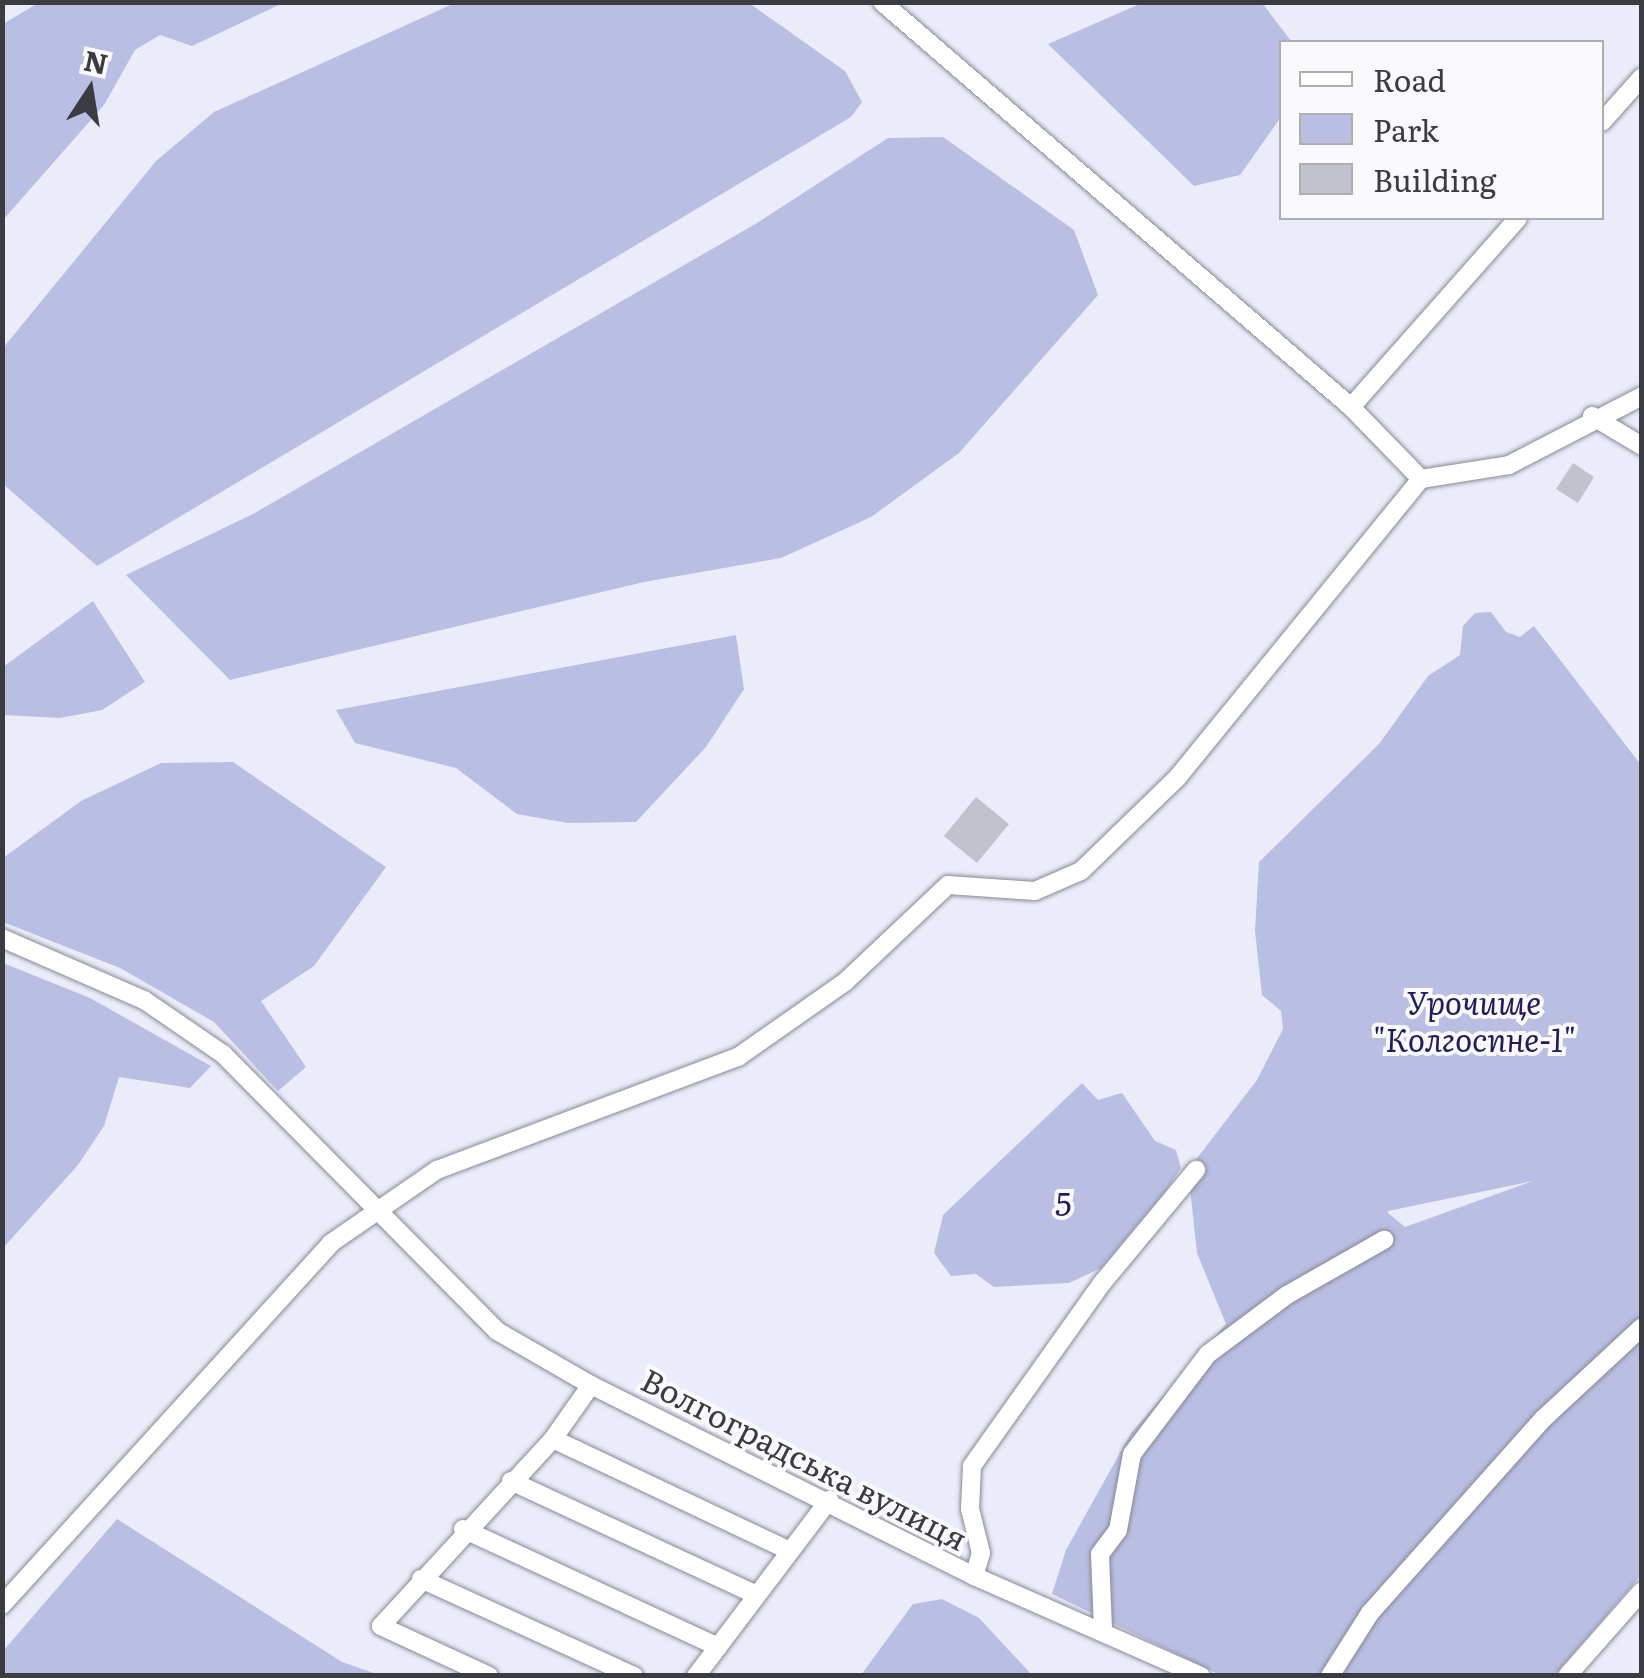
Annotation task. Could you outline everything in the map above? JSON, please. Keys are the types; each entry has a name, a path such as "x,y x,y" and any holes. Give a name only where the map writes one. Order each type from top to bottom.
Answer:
{"street":[{"path":"882,2 1351,406 1421,478"},
{"path":"1604,120 1642,77"},
{"path":"1351,406 1516,220"},
{"path":"2,1605 331,1243 460,1160 738,1057 846,982 948,885 1035,891 1081,871 1178,778 1421,478 1509,465 1592,416 1642,396"},
{"path":"1592,416 1642,446"},
{"name":"Волгоградська вулиця","path":"2,938 104,979 184,1025 223,1054 497,1331 591,1385 829,1500 974,1576 1103,1629 1201,1676"},
{"path":"974,1576 980,1553 970,1509 972,1466 1104,1282 1196,1170"},
{"path":"1103,1629 1100,1554 1118,1530 1132,1454 1208,1354 1287,1295 1384,1240"},
{"path":"1330,1676 1370,1613 1543,1419 1642,1327"},
{"path":"490,1676 381,1626 463,1530 553,1439 591,1385"},
{"path":"553,1439 788,1550"},
{"path":"511,1482 752,1593"},
{"path":"696,1676 752,1593 829,1500"},
{"path":"463,1530 718,1647"},
{"path":"421,1579 634,1676"},
{"path":"1568,1676 1642,1591"}],"green space":[{"path":"457,2 749,3 845,71 862,102 851,117 97,566 3,484 3,348 156,161 214,112"},
{"path":"38,3 283,3 192,46 160,35 135,50 104,105 3,220 3,24"},
{"path":"1142,3 1262,3 1290,40 1279,40 1279,120 1240,175 1194,186 1048,44"},
{"path":"943,137 1074,230 1098,295 959,453 871,517 781,558 644,582 230,680 126,575 253,514 757,223 888,138"},
{"path":"93,601 145,682 102,710 60,718 3,715 3,667"},
{"name":"Урочище \"Колгоспне-1\"","path":"1491,612 1506,632 1520,637 1534,626 1641,765 1641,1575 1554,1676 1220,1675 1052,1594 1066,1550 1131,1433 1226,1324 1197,1253 1188,1170 1257,1080 1283,1029 1281,1011 1262,995 1255,931 1259,862 1379,744 1428,676 1460,655 1463,626 1475,613","holes":["1533,1181 1405,1227 1388,1211"]},
{"path":"736,635 744,689 706,747 636,822 568,823 517,814 456,768 355,743 336,710"},
{"path":"233,762 386,867 314,966 261,1001 306,1067 278,1091 214,1022 120,968 3,922 3,858 81,801 161,763"},
{"path":"3,963 90,998 211,1066 190,1088 119,1077 104,1126 78,1165 3,1248"},
{"name":"5","path":"1082,1083 1098,1100 1122,1093 1155,1141 1176,1150 1181,1168 1165,1192 1101,1268 1069,1283 994,1287 976,1274 951,1276 934,1253 943,1215"},
{"path":"117,1519 342,1662 380,1675 3,1675 3,1651"},
{"path":"942,1599 979,1618 1032,1675 861,1675 913,1604"}],"building":[{"path":"1573,463 1594,477 1578,503 1556,489"},
{"path":"976,797 1009,824 977,863 944,836"}]}
